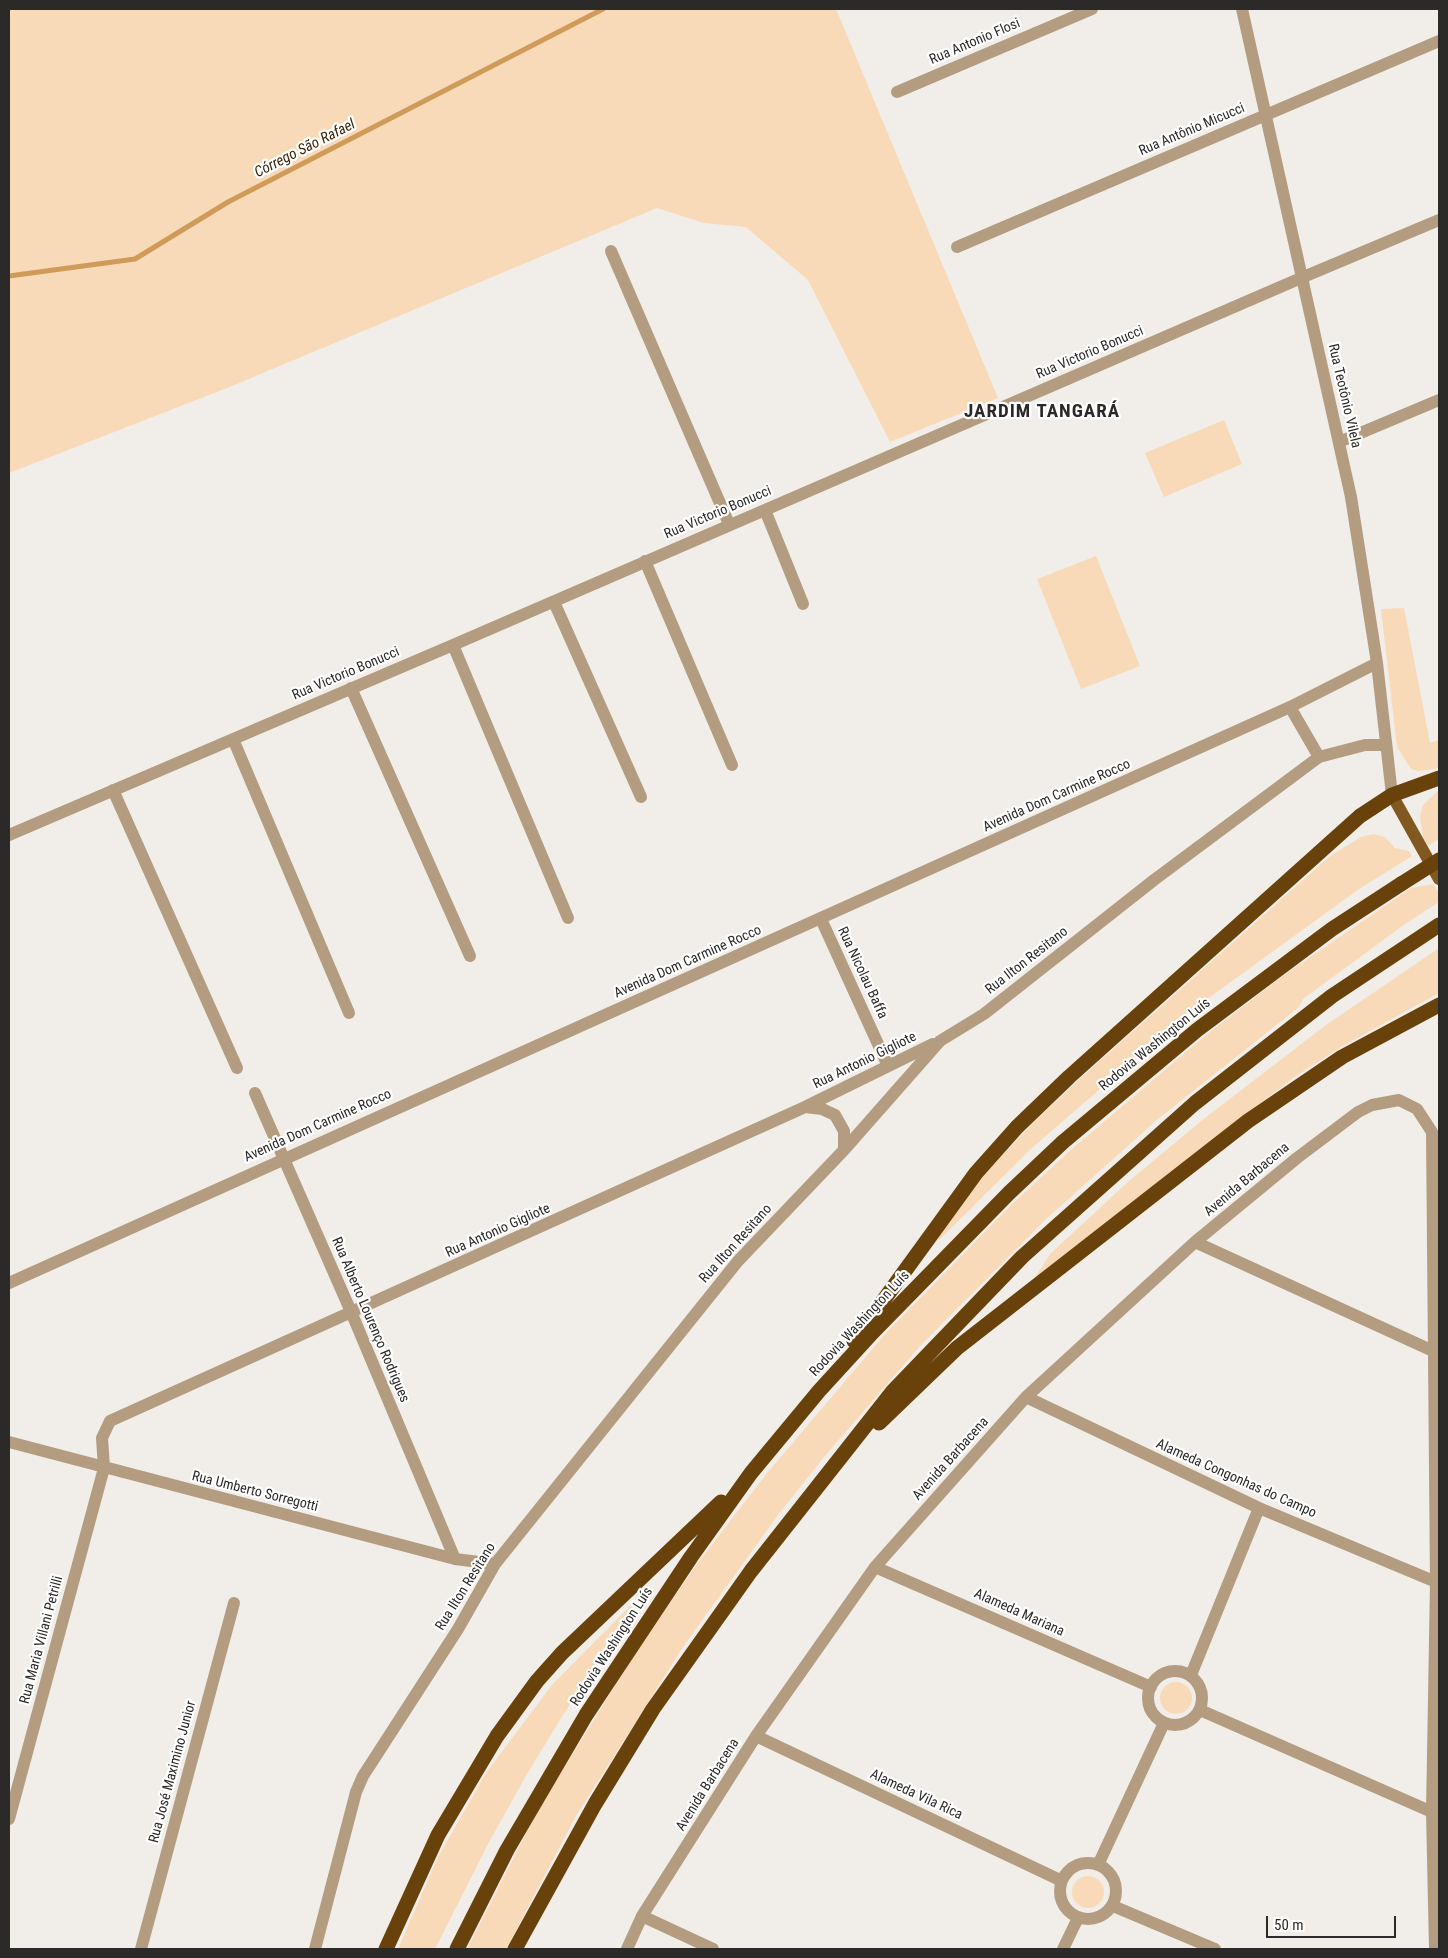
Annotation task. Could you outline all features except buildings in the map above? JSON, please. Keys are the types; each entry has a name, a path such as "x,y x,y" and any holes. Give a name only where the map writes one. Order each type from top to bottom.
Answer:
{"highway":[{"path":"819,1391 976,1173 1017,1127 1069,1077 1360,816 1392,795 1439,778"},
{"name":"Rodovia Washington Luís","path":"458,1949 507,1850 547,1778 633,1644 751,1473 819,1391 872,1332 1009,1193 1063,1142 1197,1030 1332,929 1439,860"},
{"path":"515,1949 590,1812 653,1709 751,1571 893,1392 956,1323 1022,1257 1195,1103 1265,1046 1332,996 1434,928"},
{"path":"838,1462 957,1348 1248,1121 1342,1057 1439,1005"},
{"path":"386,1949 438,1835 497,1736 537,1681 562,1653 684,1539 751,1473"}],"main road":[{"path":"1392,795 1439,879"}],"street":[{"name":"Rua Antonio Flosi","path":"897,92 1092,9"},
{"name":"Rua Teotônio Vilela","path":"1242,9 1351,497 1377,663 1392,795"},
{"name":"Rua Antônio Micucci","path":"957,247 1439,41"},
{"name":"Rua Victorio Bonucci","path":"9,835 1439,220"},
{"path":"612,251 729,524"},
{"path":"1339,442 1439,400"},
{"path":"765,510 803,604"},
{"path":"645,561 732,765"},
{"path":"554,602 641,797"},
{"path":"454,645 568,918"},
{"name":"Avenida Dom Carmine Rocco","path":"9,1283 282,1158 820,920 1290,707 1377,663"},
{"path":"351,688 470,956"},
{"path":"1290,707 1319,757"},
{"path":"233,739 349,1013"},
{"name":"Rua Ilton Resitano","path":"315,1949 356,1792 363,1776 458,1629 495,1564 738,1261 844,1150 940,1041 984,1014 1154,880 1319,757 1364,745 1386,745"},
{"path":"113,790 236,1068"},
{"name":"Rua Nicolau Baffa","path":"820,920 888,1066"},
{"name":"Rua Antonio Gigliote","path":"104,1468 102,1438 110,1421 352,1314 806,1107 940,1041"},
{"name":"Rua Alberto Lourenço Rodrigues","path":"255,1093 352,1314 455,1559"},
{"name":"Avenida Barbacena","path":"626,1949 642,1916 756,1736 875,1567 1026,1398 1195,1242 1297,1158 1358,1112 1387,1100 1399,1100 1408,1103 1422,1116 1432,1132 1433,1351"},
{"path":"806,1107 822,1109 835,1115 844,1131 844,1150"},
{"path":"1195,1242 1433,1351 1436,1582 1432,1812 1435,1949"},
{"name":"Alameda Congonhas do Campo","path":"1026,1398 1259,1508 1436,1582"},
{"name":"Rua Umberto Sorregotti","path":"9,1442 455,1559 495,1564"},
{"name":"Rua Maria Villani Petrilli","path":"9,1819 104,1468"},
{"path":"1191,1675 1259,1508"},
{"name":"Alameda Mariana","path":"875,1567 1151,1687"},
{"name":"Rua José Maximino Junior","path":"141,1949 234,1603"},
{"path":"1170,1672 1191,1675 1202,1693 1200,1710 1189,1722 1181,1725 1164,1723 1157,1719 1149,1704 1151,1687 1156,1680 1170,1672"},
{"path":"1200,1710 1432,1812"},
{"path":"1098,1865 1164,1723"},
{"name":"Alameda Vila Rica","path":"756,1736 1062,1881"},
{"path":"1090,1863 1098,1865 1106,1869 1116,1884 1117,1893 1113,1906 1104,1915 1096,1918 1088,1920 1078,1918 1070,1913 1061,1898 1062,1881 1073,1867 1090,1863"},
{"path":"1113,1906 1215,1949"},
{"path":"642,1916 713,1949"},
{"path":"1063,1949 1078,1918"}],"shaded area":[{"path":"9,9 836,9 998,398 890,442 808,280 746,227 704,223 657,208 227,388 9,473"},
{"path":"1224,420 1242,464 1164,497 1145,453"},
{"path":"1096,556 1140,666 1081,689 1037,579"},
{"path":"1404,608 1430,743 1439,740 1439,768 1418,771 1411,769 1397,747 1381,609"},
{"path":"1439,790 1439,839 1428,846 1423,838 1420,816 1423,805"},
{"path":"1373,834 1385,837 1395,848 1409,851 1412,856 1359,889 1188,1013 1033,1147 939,1240 935,1237 976,1183 1037,1119 1083,1076 1329,857 1361,837"},
{"path":"1433,884 1439,893 1439,902 1405,924 1303,999 1299,1007 1158,1119 1046,1219 921,1345 824,1457 778,1515 685,1644 576,1816 506,1949 467,1949 538,1810 641,1644 700,1560 768,1472 886,1333 1011,1205 1073,1148 1206,1035 1280,978 1411,888"},
{"path":"1439,948 1439,993 1341,1047 1293,1078 1034,1279 1050,1254 1129,1181 1205,1118 1326,1025"},
{"path":"630,1606 633,1608 527,1774 488,1844 435,1949 398,1949 438,1857 486,1773 552,1685"},
{"path":"1176,1682 1188,1686 1192,1698 1188,1710 1176,1714 1164,1710 1160,1698 1164,1686"},
{"path":"1088,1876 1100,1880 1104,1892 1100,1904 1088,1908 1076,1904 1072,1892 1076,1880"}],"waterway":[{"name":"Córrego São Rafael","path":"9,276 135,259 228,202 603,9"}],"district":[{"name":"JARDIM TANGARÁ","path":"1042,412"}]}
